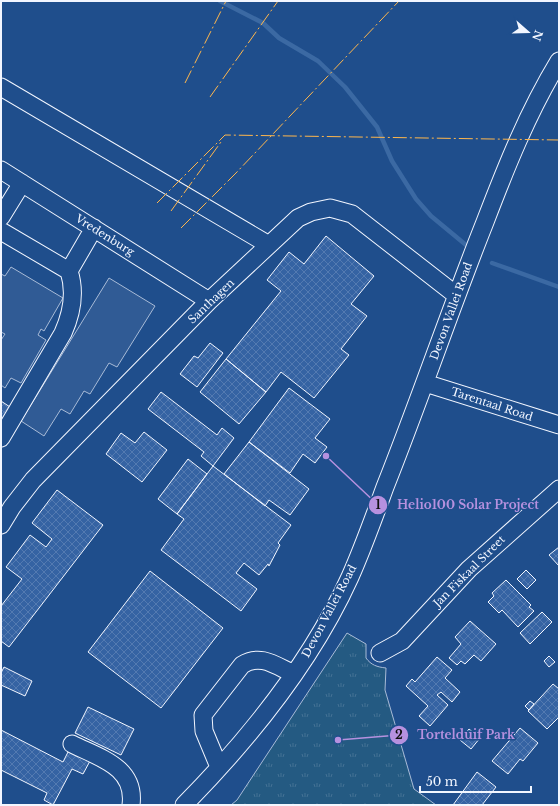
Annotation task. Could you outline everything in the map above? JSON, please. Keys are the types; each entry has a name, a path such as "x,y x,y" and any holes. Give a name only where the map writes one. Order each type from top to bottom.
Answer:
{"street":[{"name":"Devon Vallei Road","path":"184,805 266,712 294,674 349,578 425,382 456,295 490,207 537,100 559,61"},
{"path":"1,87 269,245"},
{"name":"Vredenburg","path":"1,170 209,301"},
{"path":"1,217 22,183"},
{"name":"Santhagen","path":"1,525 12,507 34,480 209,301 298,218 330,208 352,214 456,295"},
{"path":"1,438 50,356 70,316 72,296 69,271 94,228"},
{"path":"1,231 69,271"},
{"name":"Tarentaal Road","path":"425,382 559,425"},
{"name":"Jan Fiskaal Street","path":"380,654 402,641 469,569 559,489"},
{"path":"219,767 204,731 203,715 242,665 260,659 294,674"},
{"path":"72,744 123,772 131,787 130,805"}],"green space":[{"path":"347,633 366,644 366,658 372,664 386,668 385,690 414,789 436,805 231,805 237,800"}],"shaded area":[{"path":"11,267 63,298 44,331 41,329 38,335 46,340 21,383 11,378 5,388 1,385 1,340 5,334 1,332 1,274 5,276"},
{"path":"109,278 155,306 117,367 109,363 90,394 84,391 70,414 61,409 44,436 21,421"}],"building":[{"path":"326,236 374,276 351,304 367,316 341,349 349,355 314,398 281,372 266,392 226,359 281,291 267,280 289,252 304,264"},
{"path":"210,343 223,353 197,387 180,374 194,356 198,358"},
{"path":"226,359 266,392 239,424 200,392"},
{"path":"289,388 330,419 315,438 327,447 315,463 303,454 290,473 249,442"},
{"path":"161,392 217,435 222,428 234,438 213,466 201,456 204,452 148,409"},
{"path":"1,401 10,407 1,422"},
{"path":"144,432 167,450 142,482 106,454 121,433 135,443"},
{"path":"249,442 309,489 290,515 269,500 265,506 224,474"},
{"path":"188,459 207,474 177,514 158,499"},
{"path":"213,466 291,525 278,543 280,545 269,566 268,564 259,575 244,563 236,573 257,589 241,611 161,550 184,519 177,514"},
{"path":"57,490 103,525 9,647 1,641 1,606 22,579 6,567 30,535 46,547 52,539 32,523"},
{"path":"559,547 559,566 549,555"},
{"path":"526,570 536,580 527,589 517,579"},
{"path":"150,571 223,628 161,708 88,652"},
{"path":"506,580 531,605 529,607 534,611 518,627 502,610 499,613 488,602 494,596 492,593"},
{"path":"542,612 552,622 530,644 520,633"},
{"path":"470,621 496,644 481,661 474,655 465,664 461,661 457,665 449,658 461,644 455,637"},
{"path":"549,656 555,662 549,667 544,661"},
{"path":"437,657 452,670 445,678 460,692 452,702 441,692 437,695 448,705 430,726 419,716 428,706 406,686 412,679 415,682"},
{"path":"4,667 32,681 25,696 1,685 1,673"},
{"path":"553,684 559,689 559,717 547,729 528,711"},
{"path":"530,701 534,704 529,710 525,706"},
{"path":"88,707 134,729 121,755 75,733"},
{"path":"520,728 538,743 523,761 520,759 508,774 492,761"},
{"path":"469,729 480,738 471,749 460,740"},
{"path":"1,730 63,762 69,750 90,761 83,774 72,769 53,805 44,800 47,793 1,770"},
{"path":"477,772 496,787 482,805 453,805"}],"waterway":[{"path":"220,1 263,23 279,38 318,61 345,87 377,127 392,161 416,199 431,216 466,245"},
{"path":"492,263 559,287"}],"power":[{"path":"185,83 226,1"},
{"path":"210,97 278,1"},
{"path":"181,228 236,173 399,1"},
{"path":"157,203 225,135 559,140"},
{"path":"171,211 221,142"}],"place":[{"name":"Helio100 Solar Project","path":"326,456"},
{"name":"Tortelduif Park","path":"338,740"}]}
